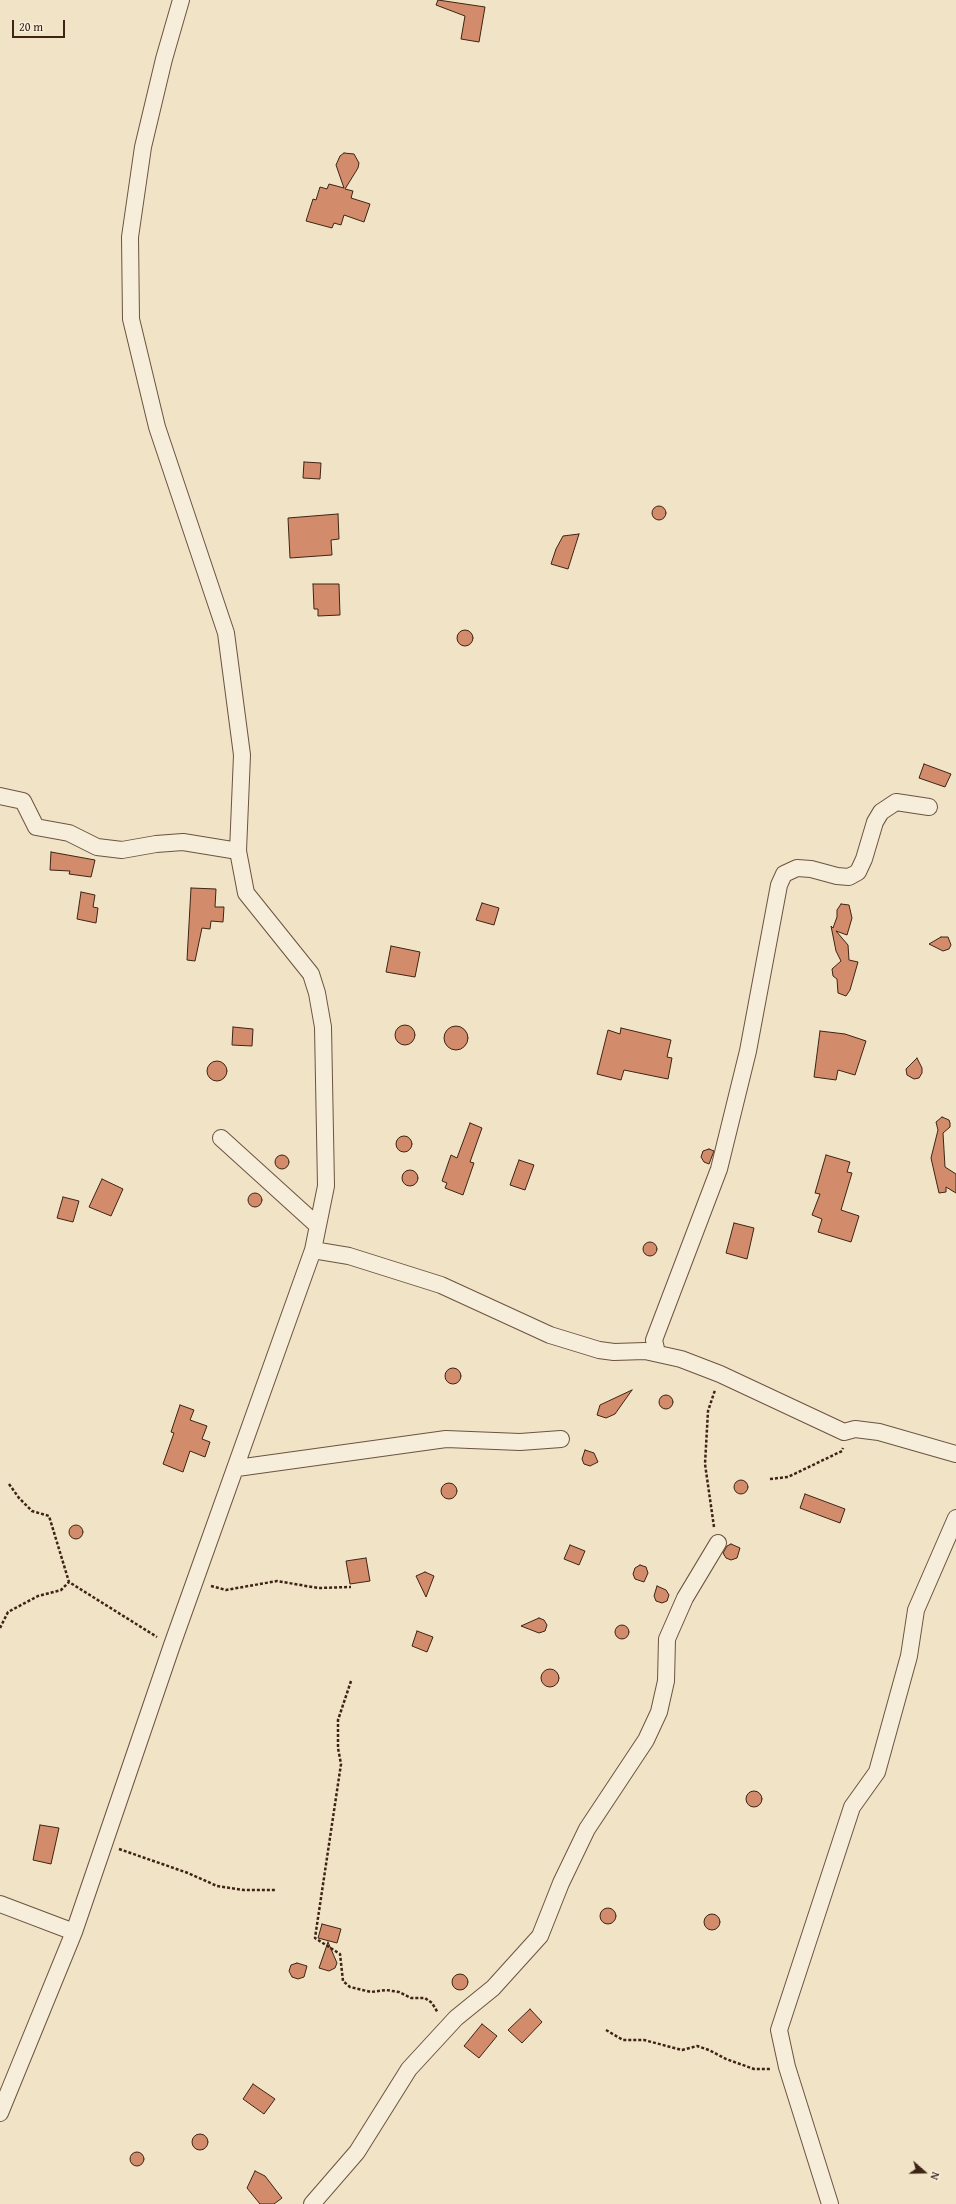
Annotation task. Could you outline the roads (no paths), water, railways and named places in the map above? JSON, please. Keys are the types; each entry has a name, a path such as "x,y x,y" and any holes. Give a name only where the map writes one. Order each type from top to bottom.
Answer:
{"street":[{"path":"0,2113 74,1932 172,1645 313,1250 326,1186 323,1027 317,993 311,974 246,893 238,851 242,755 226,633 157,426 131,319 130,237 143,148 164,59 181,0"},
{"path":"0,796 23,801 36,827 69,834 97,847 122,850 156,844 183,842 238,851"},
{"path":"657,1353 654,1340 719,1169 748,1051 779,885 784,874 797,868 811,869 837,876 849,876 858,872 864,859 875,822 881,812 896,802 929,806"},
{"path":"221,1138 318,1226"},
{"path":"313,1250 350,1256 442,1285 550,1335 592,1348 614,1352 645,1351 681,1359 720,1374 844,1432 855,1429 879,1432 956,1454"},
{"path":"236,1468 446,1439 520,1442 561,1439"},
{"path":"830,2204 787,2067 778,2030 788,1996 805,1952 852,1807 877,1772 909,1656 916,1610 956,1518"},
{"path":"312,2204 357,2152 409,2069 456,2018 493,1988 540,1936 561,1883 587,1829 646,1740 659,1712 666,1682 667,1639 685,1598 718,1543"},
{"path":"0,1904 74,1932"}]}
